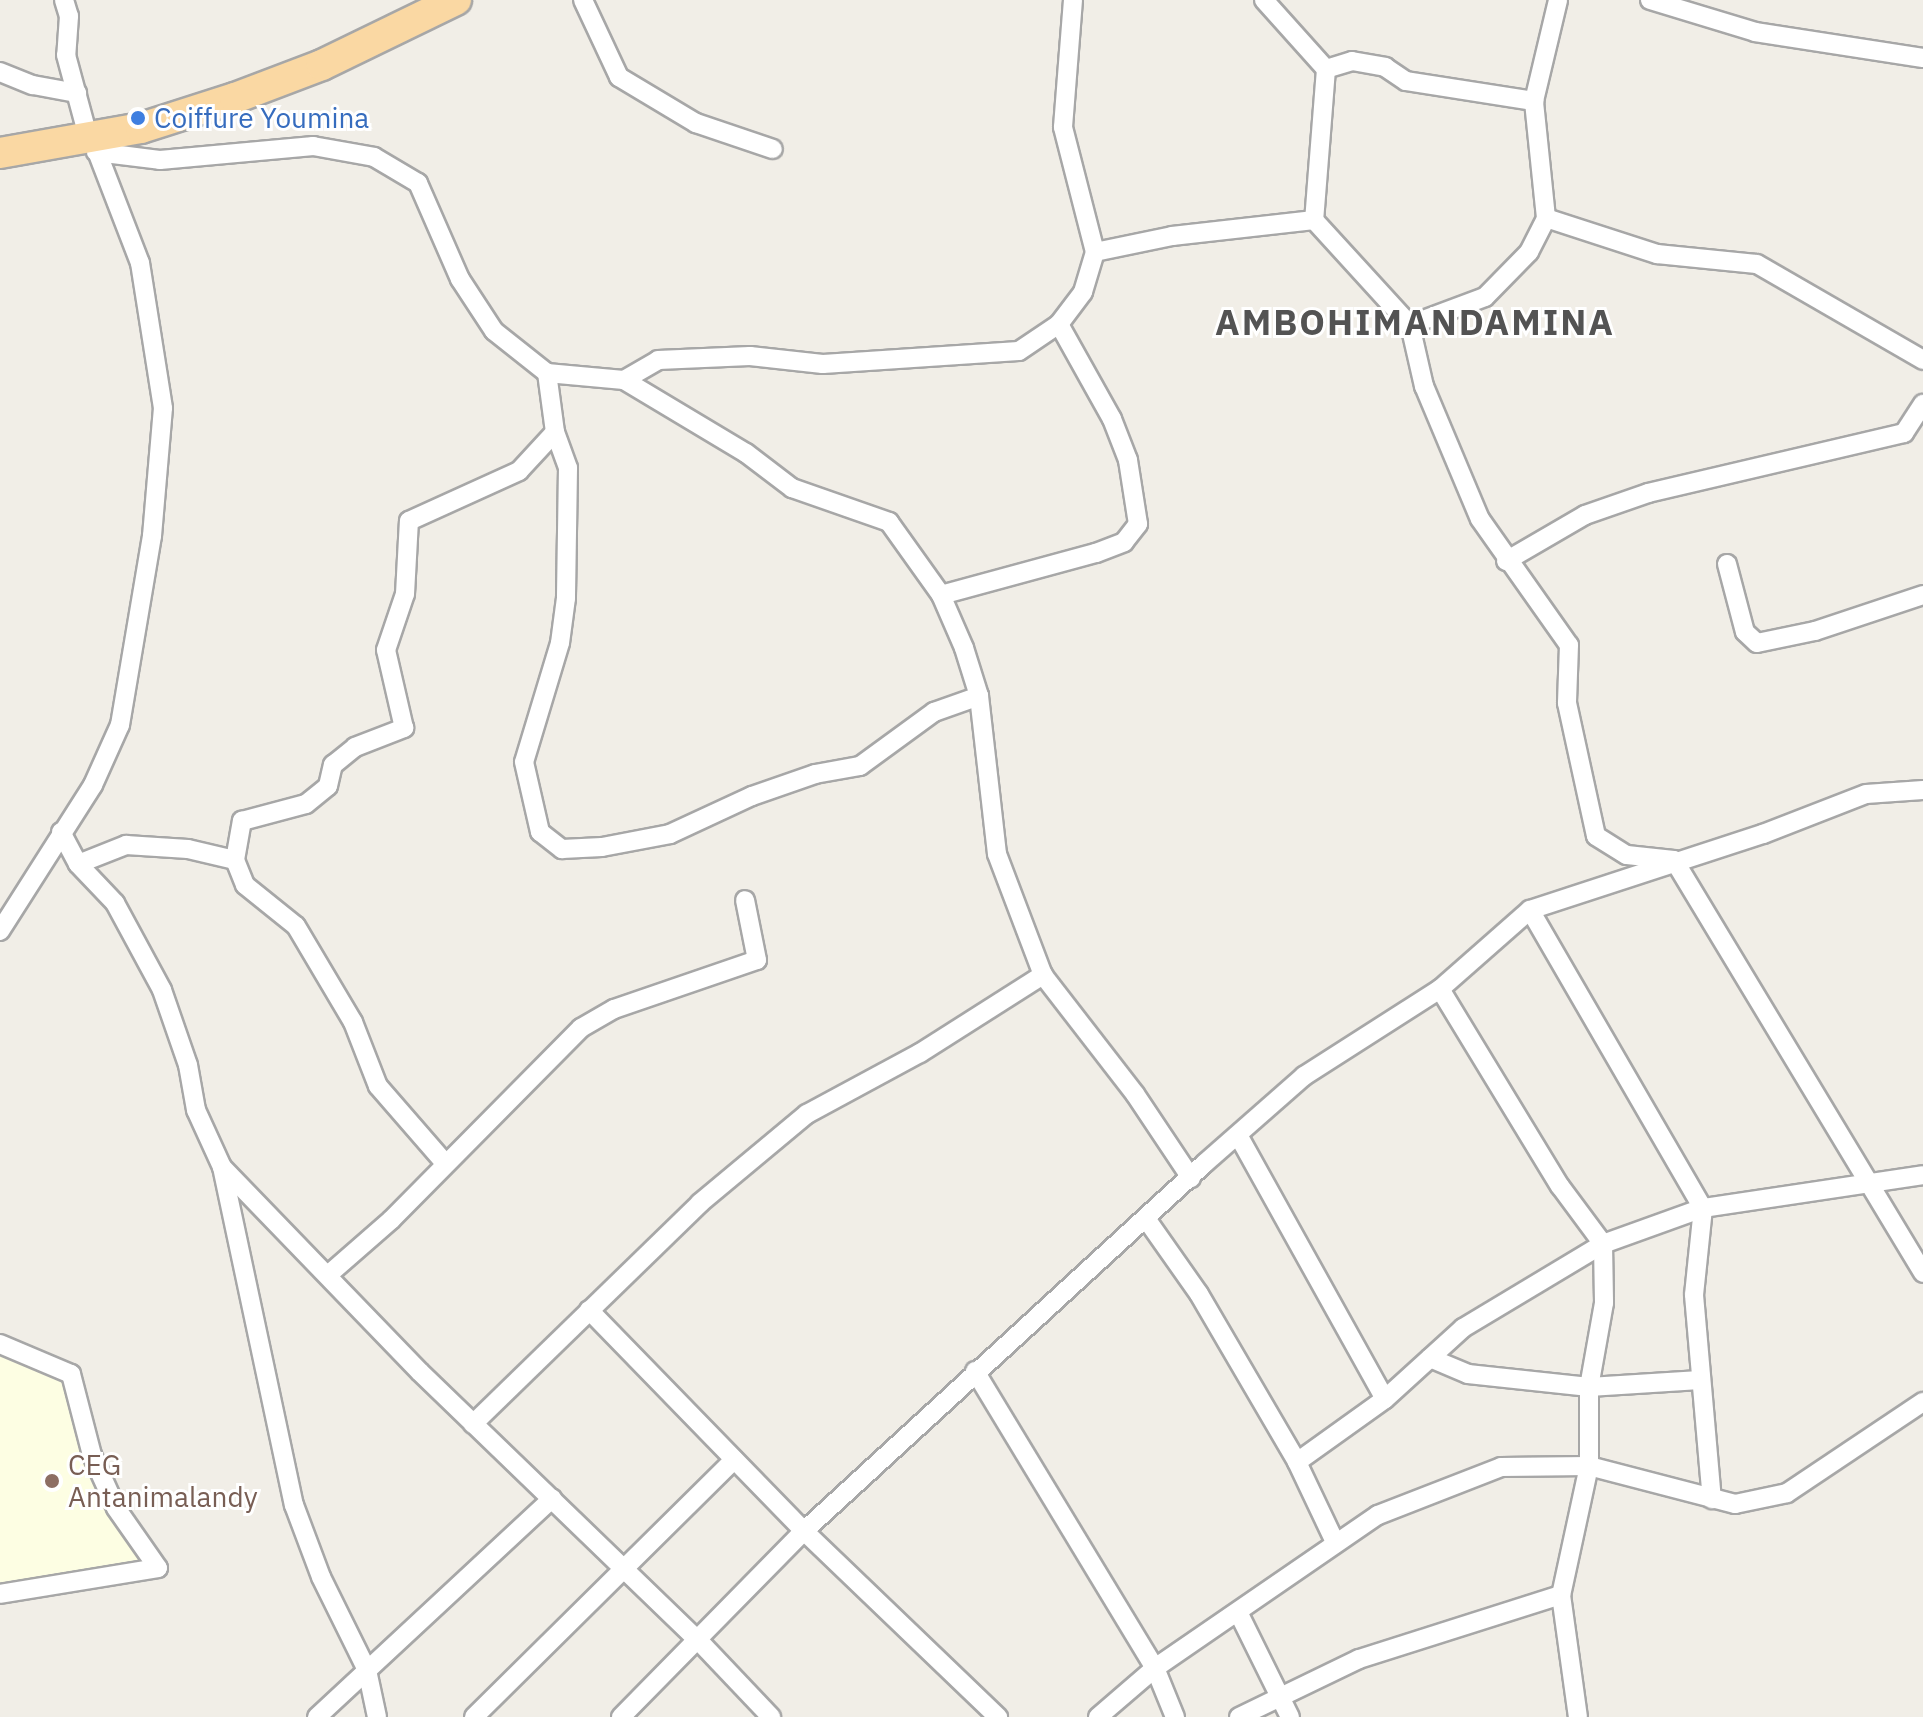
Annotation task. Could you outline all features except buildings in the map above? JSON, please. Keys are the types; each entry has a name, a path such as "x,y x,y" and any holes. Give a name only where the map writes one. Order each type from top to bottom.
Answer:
{"main road":[{"path":"0,153 92,144 283,81 420,8 456,0"}],"street":[{"path":"0,929 93,785 120,725 150,550 163,408 140,263 92,144 66,55 69,16 64,0"},
{"path":"583,0 619,77 696,123 773,149"},
{"path":"624,380 658,360 750,356 823,364 1019,351 1059,324 1083,292 1095,252 1063,127 1073,0"},
{"path":"1264,0 1326,69 1314,220 1410,325 1424,386 1480,519 1506,561 1534,589 1569,645 1567,703 1596,836 1627,855 1674,860"},
{"path":"1410,325 1485,297 1529,252 1546,218 1534,101 1558,0"},
{"path":"1650,0 1755,32 1923,58"},
{"path":"1326,69 1352,61 1385,67 1406,81 1534,101"},
{"path":"0,72 77,93"},
{"path":"92,144 160,160 313,146 374,157 418,183 460,279 494,331 547,373 624,380 746,453 792,488 889,522 941,595 979,696 997,854 1043,975 1135,1094 1191,1178"},
{"path":"1546,218 1657,254 1757,264 1923,360"},
{"path":"1095,252 1172,236 1314,220"},
{"path":"941,595 1096,553 1124,542 1138,524 1128,460 1112,419 1059,324"},
{"path":"547,373 555,432 568,468 566,598 560,643 524,762 540,832 562,849 670,834 765,792 815,774 860,766 934,712 979,696"},
{"path":"1506,561 1585,515 1648,493 1904,433 1923,404"},
{"path":"445,1163 378,1086 353,1022 296,926 245,885 235,860 242,821 306,804 328,786 333,765 355,747 404,728 386,650 405,594 409,521 519,471 555,432"},
{"path":"1727,564 1745,632 1757,643 1815,631 1923,595"},
{"path":"621,1717 804,1531 975,1371 1147,1220 1304,1076 1440,989 1530,910 1674,860 1763,834 1866,794 1923,790"},
{"path":"61,832 78,864 115,903 162,990 188,1065 196,1110 222,1167 294,1505 321,1577 367,1670 377,1717"},
{"path":"78,864 126,845 188,849 235,860"},
{"path":"1674,860 1867,1185 1923,1273"},
{"path":"328,1275 581,1028 671,987 757,960 745,900"},
{"path":"1530,910 1703,1208 1694,1295 1712,1499"},
{"path":"473,1424 700,1203 807,1114 920,1053 1043,975"},
{"path":"1440,989 1560,1186 1603,1244 1604,1303 1589,1387 1589,1466 1561,1595 1578,1717"},
{"path":"1238,1135 1385,1399"},
{"path":"222,1167 473,1424 699,1641 770,1717"},
{"path":"1297,1462 1385,1399 1463,1328 1603,1244 1703,1208 1923,1175"},
{"path":"1147,1220 1199,1294 1297,1462 1335,1542"},
{"path":"589,1310 804,1531 998,1717"},
{"path":"0,1344 71,1374 92,1455 110,1495 158,1568 0,1594"},
{"path":"1430,1358 1468,1374 1589,1387 1700,1380"},
{"path":"975,1371 1155,1668 1175,1717"},
{"path":"1098,1717 1155,1668 1239,1614 1335,1542 1378,1515 1501,1467 1589,1466 1735,1504 1787,1493 1923,1402"},
{"path":"474,1717 734,1460"},
{"path":"317,1717 552,1499"},
{"path":"1239,1717 1359,1659 1561,1595"},
{"path":"1239,1614 1290,1717"}],"shaded area":[{"name":"CEG Antanimalandy","path":"0,1344 71,1374 92,1455 158,1568 0,1594"}],"place":[{"name":"Coiffure Youmina","path":"138,118"},
{"name":"CEG Antanimalandy","path":"52,1481"}],"district":[{"name":"AMBOHIMANDAMINA","path":"1415,322"}]}
